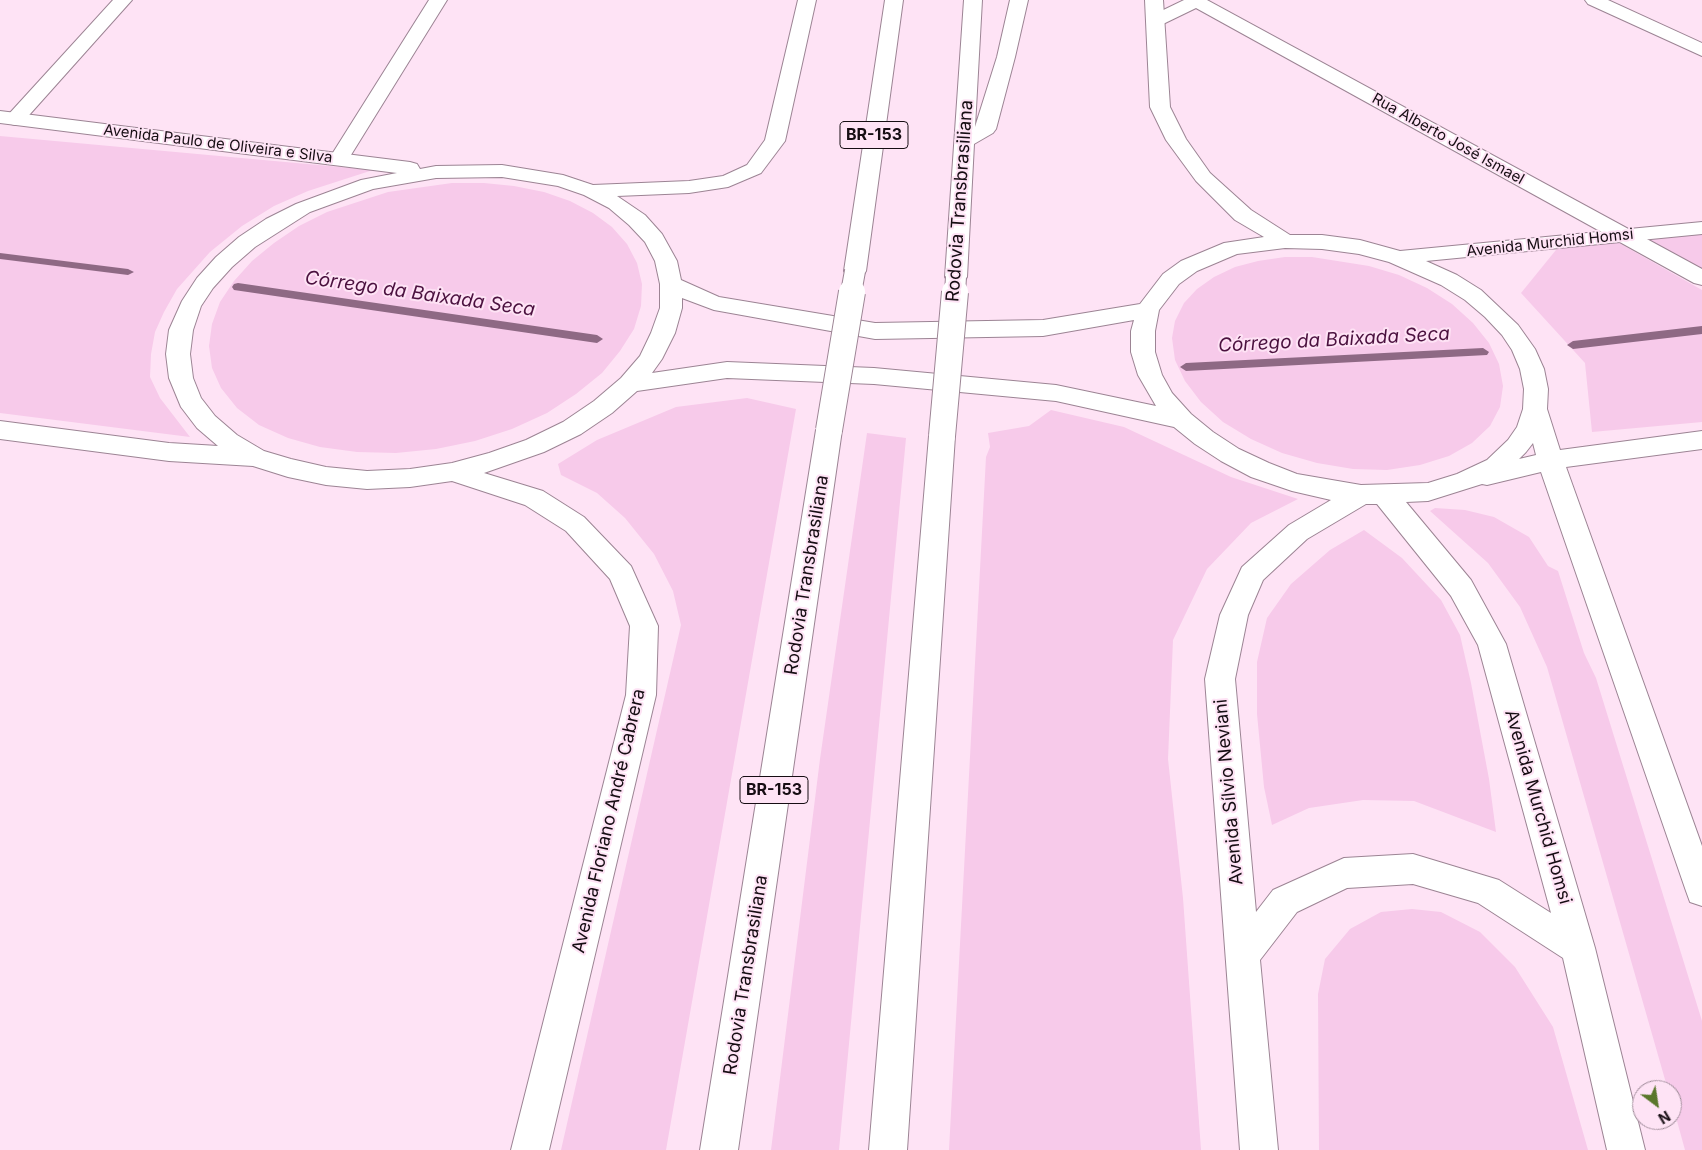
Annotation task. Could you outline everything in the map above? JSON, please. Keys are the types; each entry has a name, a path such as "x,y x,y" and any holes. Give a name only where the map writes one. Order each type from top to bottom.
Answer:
{"main road":[{"path":"7,118 123,0"},
{"path":"340,160 438,0"},
{"path":"590,191 689,187 728,181 754,169 775,141 807,0"},
{"name":"Rodovia Transbrasiliana","path":"719,1150 855,271 894,0"},
{"name":"Rodovia Transbrasiliana","path":"888,1150 942,436 956,277 973,0"},
{"path":"964,140 986,129 1006,57 1019,0"},
{"path":"1196,0 1155,10 1160,107 1176,140 1203,177 1243,215 1285,241"},
{"name":"Rua Alberto José Ismael","path":"1196,0 1702,278"},
{"path":"1594,0 1702,50"},
{"name":"Avenida Paulo de Oliveira e Silva","path":"7,118 436,172"},
{"path":"502,171 563,181 590,191 616,204 637,220 654,239 666,260 671,284 671,308 663,333 650,359 630,384 603,407 572,428 542,443 495,461 452,472 410,478 367,480 326,476 288,468 255,457 228,441 206,422 190,401 181,378 178,354 181,330 190,306 205,284 224,262 247,242 303,208 368,184 436,172 502,171"},
{"name":"Avenida Murchid Homsi","path":"1397,257 1702,228"},
{"path":"1466,481 1496,466 1518,446 1529,429 1535,409 1536,389 1532,369 1523,349 1510,330 1473,295 1449,280 1397,257 1360,247 1322,242 1285,241 1232,248 1188,266 1171,279 1158,294 1148,310 1143,331 1143,352 1150,375 1163,398 1182,420 1217,447 1260,470 1292,482 1327,490 1373,495 1428,492 1551,460 1702,440"},
{"path":"671,284 714,303 875,331 1042,328 1148,310"},
{"path":"630,384 727,370 874,376 1056,393 1182,420"},
{"path":"1535,409 1561,494 1702,891"},
{"path":"0,430 169,452 255,457"},
{"name":"Avenida Floriano André Cabrera","path":"452,472 534,498 575,524 621,573 644,626 641,695 530,1150"},
{"name":"Avenida Murchid Homsi","path":"1373,495 1461,588 1492,644 1578,948 1626,1150"},
{"name":"Avenida Sílvio Neviani","path":"1259,1150 1220,679 1234,615 1252,574 1298,532 1373,495"},
{"path":"1243,955 1285,901 1344,873 1413,869 1488,891 1578,948"}],"shaded area":[{"path":"0,136 373,170 308,191 274,206 242,226 210,252 177,289 155,332 151,354 150,377 160,398 190,437 0,413"},
{"path":"452,183 484,183 514,186 544,192 570,201 593,213 612,227 627,244 637,263 642,284 641,306 634,329 620,351 602,373 576,394 547,413 512,429 475,441 436,449 396,453 357,452 320,447 288,438 259,425 237,408 221,388 212,368 209,346 212,324 220,302 234,281 252,261 299,226 327,212 388,192"},
{"path":"1702,233 1702,270 1644,238"},
{"path":"1612,239 1702,290 1702,422 1592,432 1585,363 1521,293 1560,245"},
{"path":"1285,257 1312,257 1369,266 1399,275 1427,288 1452,304 1473,323 1489,343 1499,364 1503,386 1500,407 1490,426 1472,443 1449,456 1420,465 1387,470 1353,469 1317,463 1282,453 1251,439 1223,422 1201,402 1185,381 1175,360 1172,338 1175,321 1184,303 1197,289 1214,277 1235,267"},
{"path":"747,398 796,409 666,1150 561,1150 681,625 673,591 654,554 625,518 597,493 561,475 558,464 597,440 676,407"},
{"path":"1051,410 1124,427 1231,477 1298,499 1251,523 1207,569 1173,640 1168,759 1183,898 1201,1150 949,1150 986,457 990,447 988,433 1029,426"},
{"path":"867,433 906,438 839,1150 771,1150 820,759"},
{"path":"1435,508 1465,510 1494,517 1529,537 1548,566 1558,571 1584,653 1596,678 1702,1021 1702,1150 1685,1150 1679,1130 1682,1130 1682,1080 1665,1080 1547,667 1520,607 1488,563 1430,511"},
{"path":"1364,530 1402,558 1441,600 1460,635 1489,779 1496,832 1414,801 1363,800 1309,808 1272,825 1264,787 1257,714 1257,662 1267,618 1291,584 1330,550"},
{"path":"1412,909 1441,912 1480,932 1515,967 1553,1027 1588,1150 1319,1150 1318,994 1325,959 1350,929 1381,912"}],"waterway":[{"name":"Córrego da Baixada Seca","path":"0,256 128,272"},
{"name":"Córrego da Baixada Seca","path":"238,287 597,339"},
{"name":"Córrego da Baixada Seca","path":"1573,345 1702,330"},
{"name":"Córrego da Baixada Seca","path":"1186,367 1483,352"}]}
